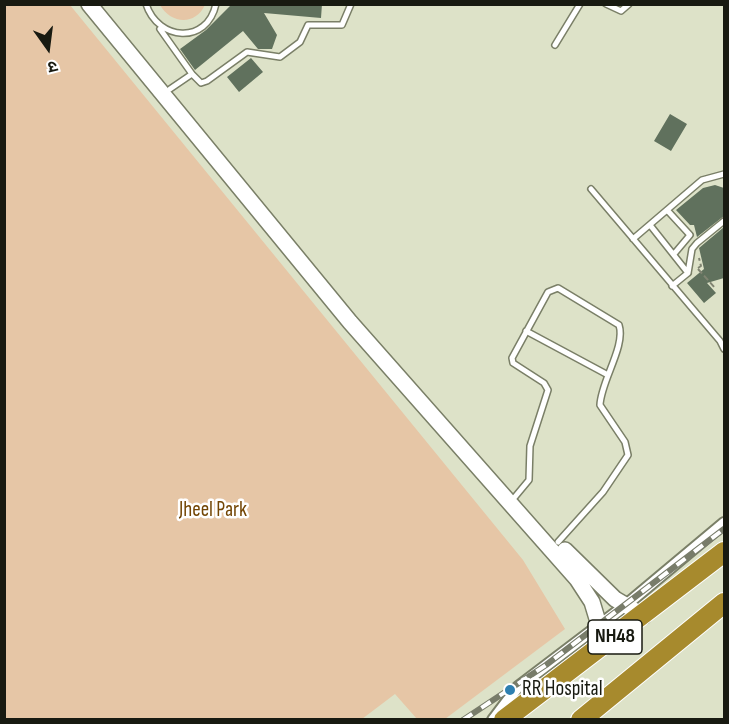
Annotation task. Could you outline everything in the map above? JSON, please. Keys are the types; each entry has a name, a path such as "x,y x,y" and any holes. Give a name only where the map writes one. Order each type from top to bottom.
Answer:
{"highway":[{"name":"NH48","path":"504,720 644,616 724,552"},
{"name":"NH48","path":"581,720 724,603"}],"main road":[{"path":"89,4 350,322 591,586 644,616"},
{"path":"101,4 352,314 514,498 558,542 591,586 605,645"}],"street":[{"path":"493,720 518,687 626,605 724,523"}],"lane":[{"path":"146,4 152,18 201,83 249,51 280,57 300,42 308,25 342,25 351,4"},
{"path":"152,18 171,33 187,35 207,24 216,4"},
{"path":"555,45 580,4"},
{"path":"606,4 621,11 629,4"},
{"path":"170,89 192,74"},
{"path":"633,239 702,180 724,174"},
{"path":"591,189 724,349"},
{"path":"667,210 690,235 674,254"},
{"path":"672,286 687,273 692,249 724,221"},
{"path":"650,225 687,273"},
{"path":"514,498 529,480 530,446 548,390 544,383 511,361 548,292 558,288 619,325 621,335 600,405 625,442 628,455 603,492 558,542"},
{"path":"526,331 608,375"}],"path":[{"path":"698,246 701,268"},
{"path":"698,246 701,268 716,289"}],"green space":[{"name":"Jheel Park","path":"4,5 70,5 523,560 565,629 445,719 417,719 395,694 362,719 5,719"},
{"path":"160,5 205,5 195,17 183,20 170,16"}],"building":[{"path":"232,4 322,4 321,18 264,13 277,35 272,49 258,49 243,31 195,70 180,49 206,30"},
{"path":"251,58 263,72 239,92 227,77"},
{"path":"670,114 687,124 671,151 654,141"},
{"path":"715,185 724,188 724,216 697,237 694,225 690,225 676,210 703,188"},
{"path":"724,227 724,278 707,283 716,293 704,303 687,283 704,269 699,248"}],"railway":[{"path":"463,720 546,665 724,529"}],"place":[{"name":"RR Hospital","path":"510,690"}]}
